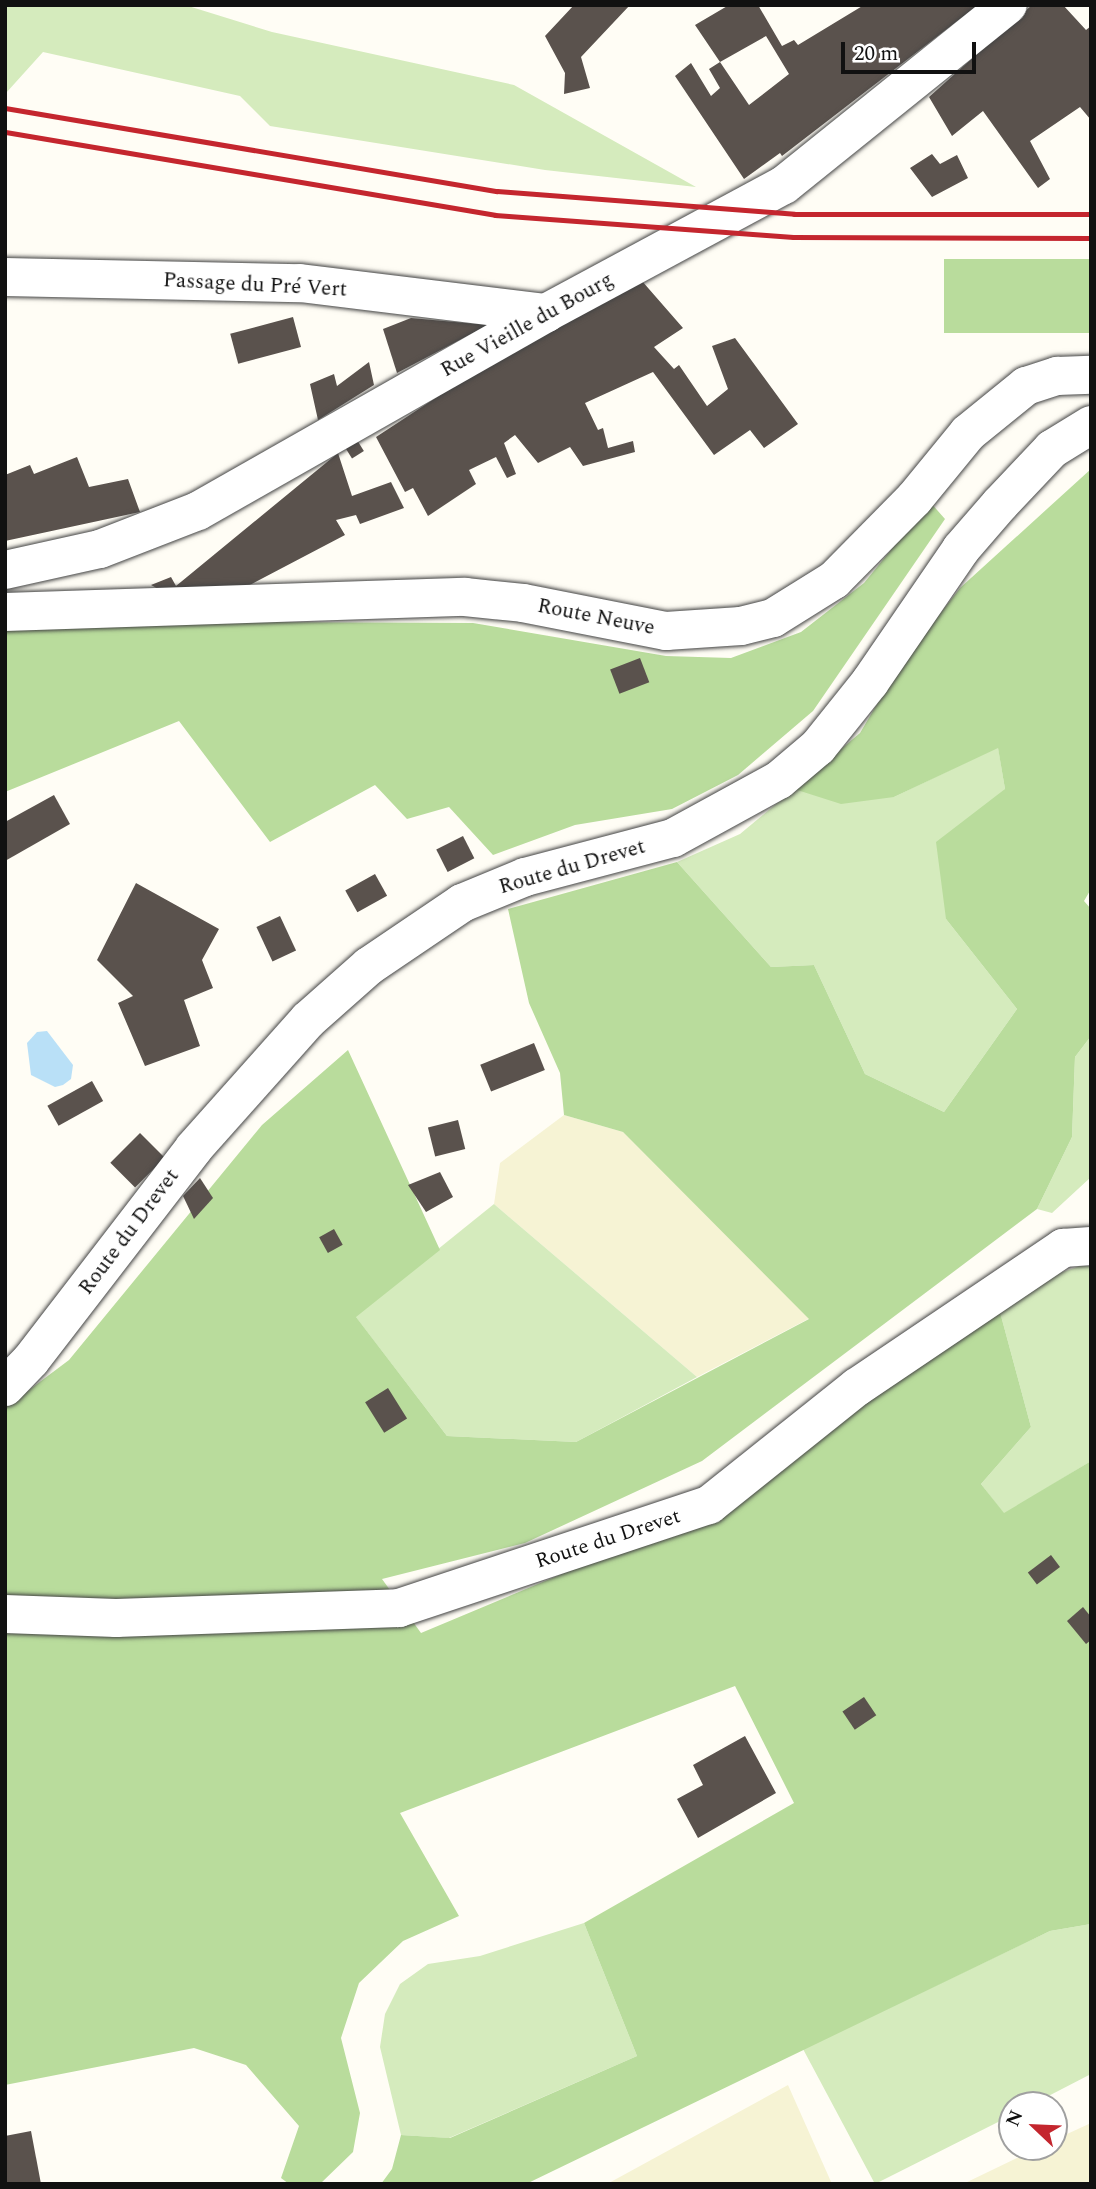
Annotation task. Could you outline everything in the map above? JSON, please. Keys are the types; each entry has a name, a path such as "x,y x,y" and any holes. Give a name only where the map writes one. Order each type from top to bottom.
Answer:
{"street":[{"name":"Rue Vieille du Bourg","path":"5,570 100,549 198,511 546,313 784,185 1008,5"},
{"name":"Passage du Pré Vert","path":"5,276 300,283 546,313"},
{"name":"Route Neuve","path":"5,612 465,597 523,603 666,631 731,628 773,618 834,580 914,499 968,433 1026,386 1057,376 1091,375"},
{"name":"Route du Drevet","path":"5,1387 47,1340 194,1148 307,1020 415,931 462,903 525,877 673,838 779,779 818,747 870,682 946,569 1000,504 1052,449 1091,425"},
{"name":"Route du Drevet","path":"5,1614 116,1618 399,1608 709,1505 857,1387 1063,1248 1091,1246"}],"shaded area":[{"path":"564,1115 623,1132 810,1318 697,1377 494,1204 500,1163"},
{"path":"788,2085 832,2184 607,2184"},
{"path":"1091,2123 1091,2184 963,2184 1011,2161 1068,2161 1068,2134"}],"green space":[{"path":"5,5 185,5 272,32 514,85 696,187 545,170 270,126 240,96 43,52 6,93"},
{"path":"944,259 1091,259 1091,333 944,333"},
{"path":"1091,469 1091,889 1084,901 1091,909 1091,1036 1075,1057 1072,1137 1037,1209 702,1461 525,1543 382,1579 421,1633 753,1494 818,1436 1000,1312 1031,1427 981,1484 1004,1513 1091,1461 1091,1924 1050,1931 526,2184 381,2184 392,2169 401,2135 450,2138 637,2056 584,1923 794,1803 735,1686 400,1813 459,1916 403,1941 359,1983 341,2038 360,2113 353,2152 320,2184 289,2184 281,2178 299,2126 246,2065 194,2048 5,2085 5,1408 69,1360 262,1125 348,1050 440,1250 356,1317 447,1436 576,1442 809,1319 623,1132 564,1115 560,1073 529,1003 508,909 677,862 771,967 814,965 865,1074 944,1112 1017,1009 946,919 936,842 1005,789 998,748 894,797 841,804 794,789 860,733 900,665 960,588"},
{"path":"930,502 945,519 813,711 738,775 672,809 575,825 493,855 449,807 407,819 375,785 270,842 179,721 5,792 5,628 255,622 473,623 666,656 731,658 801,632 864,583"},
{"path":"998,747 1005,789 946,919 1017,1009 944,1112 865,1074 814,965 771,967 677,862 740,834 794,789 894,797"},
{"path":"1091,1036 1091,1177 1052,1213 1037,1209 1072,1137 1075,1057"},
{"path":"494,1204 697,1377 576,1442 447,1436 355,1316"},
{"path":"1080,1266 1091,1266 1091,1461 1004,1514 981,1484 1031,1427 1000,1312 1045,1278"},
{"path":"584,1923 637,2056 449,2138 401,2135 380,2047 385,2014 400,1984 428,1964 480,1956"},
{"path":"1091,1924 1091,2074 1058,2091 998,2091 998,2122 875,2184 803,2049 1050,1931"}],"water":[{"path":"47,1031 73,1065 71,1079 55,1087 31,1075 27,1043 37,1032"}],"building":[{"path":"574,5 630,5 581,57 590,88 564,94 565,73 545,36"},
{"path":"729,5 758,5 782,46 794,40 798,45 864,5 978,5 782,156 780,153 744,179 675,76 691,63 711,96 720,88 709,69 720,62 695,25","holes":["766,36 789,74 749,105 720,62"]},
{"path":"1032,5 1063,5 1086,30 1091,26 1091,120 1080,107 1030,141 1050,179 1038,188 983,111 952,136 929,97"},
{"path":"932,154 940,164 957,155 968,178 932,197 910,168"},
{"path":"642,281 683,328 654,347 674,369 679,365 707,406 728,389 712,346 735,338 798,424 764,448 750,430 714,455 653,372 585,403 598,430 603,428 608,448 633,441 635,452 583,466 570,447 538,463 515,435 504,443 516,474 507,478 496,457 469,470 476,484 428,516 413,488 405,492 376,437 457,384"},
{"path":"293,317 301,347 238,364 230,334"},
{"path":"411,318 488,325 397,373 383,329"},
{"path":"369,362 374,385 318,420 310,384 334,374 337,386"},
{"path":"357,440 364,451 352,458 345,447"},
{"path":"338,453 352,496 391,482 404,508 360,524 356,515 336,520 345,535 248,586 164,592 151,585 171,577 176,586"},
{"path":"77,457 89,487 128,479 140,512 5,541 5,475 30,465 34,474"},
{"path":"640,658 649,682 619,694 610,669"},
{"path":"54,795 70,824 5,861 5,822"},
{"path":"463,836 474,858 448,872 436,850"},
{"path":"375,874 387,896 357,912 345,890"},
{"path":"136,883 219,929 202,960 213,988 184,1000 200,1046 145,1066 118,1003 133,996 97,960"},
{"path":"280,916 296,950 272,961 256,927"},
{"path":"534,1043 545,1070 491,1092 480,1065"},
{"path":"92,1081 103,1101 59,1126 47,1106"},
{"path":"458,1120 465,1149 435,1157 428,1127"},
{"path":"140,1133 165,1158 135,1187 110,1163"},
{"path":"440,1172 453,1197 426,1212 408,1185"},
{"path":"200,1178 213,1198 194,1219 183,1196"},
{"path":"334,1229 343,1245 328,1253 319,1237"},
{"path":"388,1388 407,1419 384,1433 365,1402"},
{"path":"1051,1555 1060,1567 1037,1584 1028,1572"},
{"path":"1083,1607 1091,1617 1091,1640 1086,1644 1067,1621"},
{"path":"864,1697 876,1715 855,1730 842,1712"},
{"path":"745,1736 776,1793 698,1838 677,1799 703,1785 693,1765"},
{"path":"31,2131 41,2184 5,2184 5,2136"}],"railway":[{"path":"5,108 497,191 794,214 1091,214"},
{"path":"5,132 495,215 793,237 1091,238"}]}
